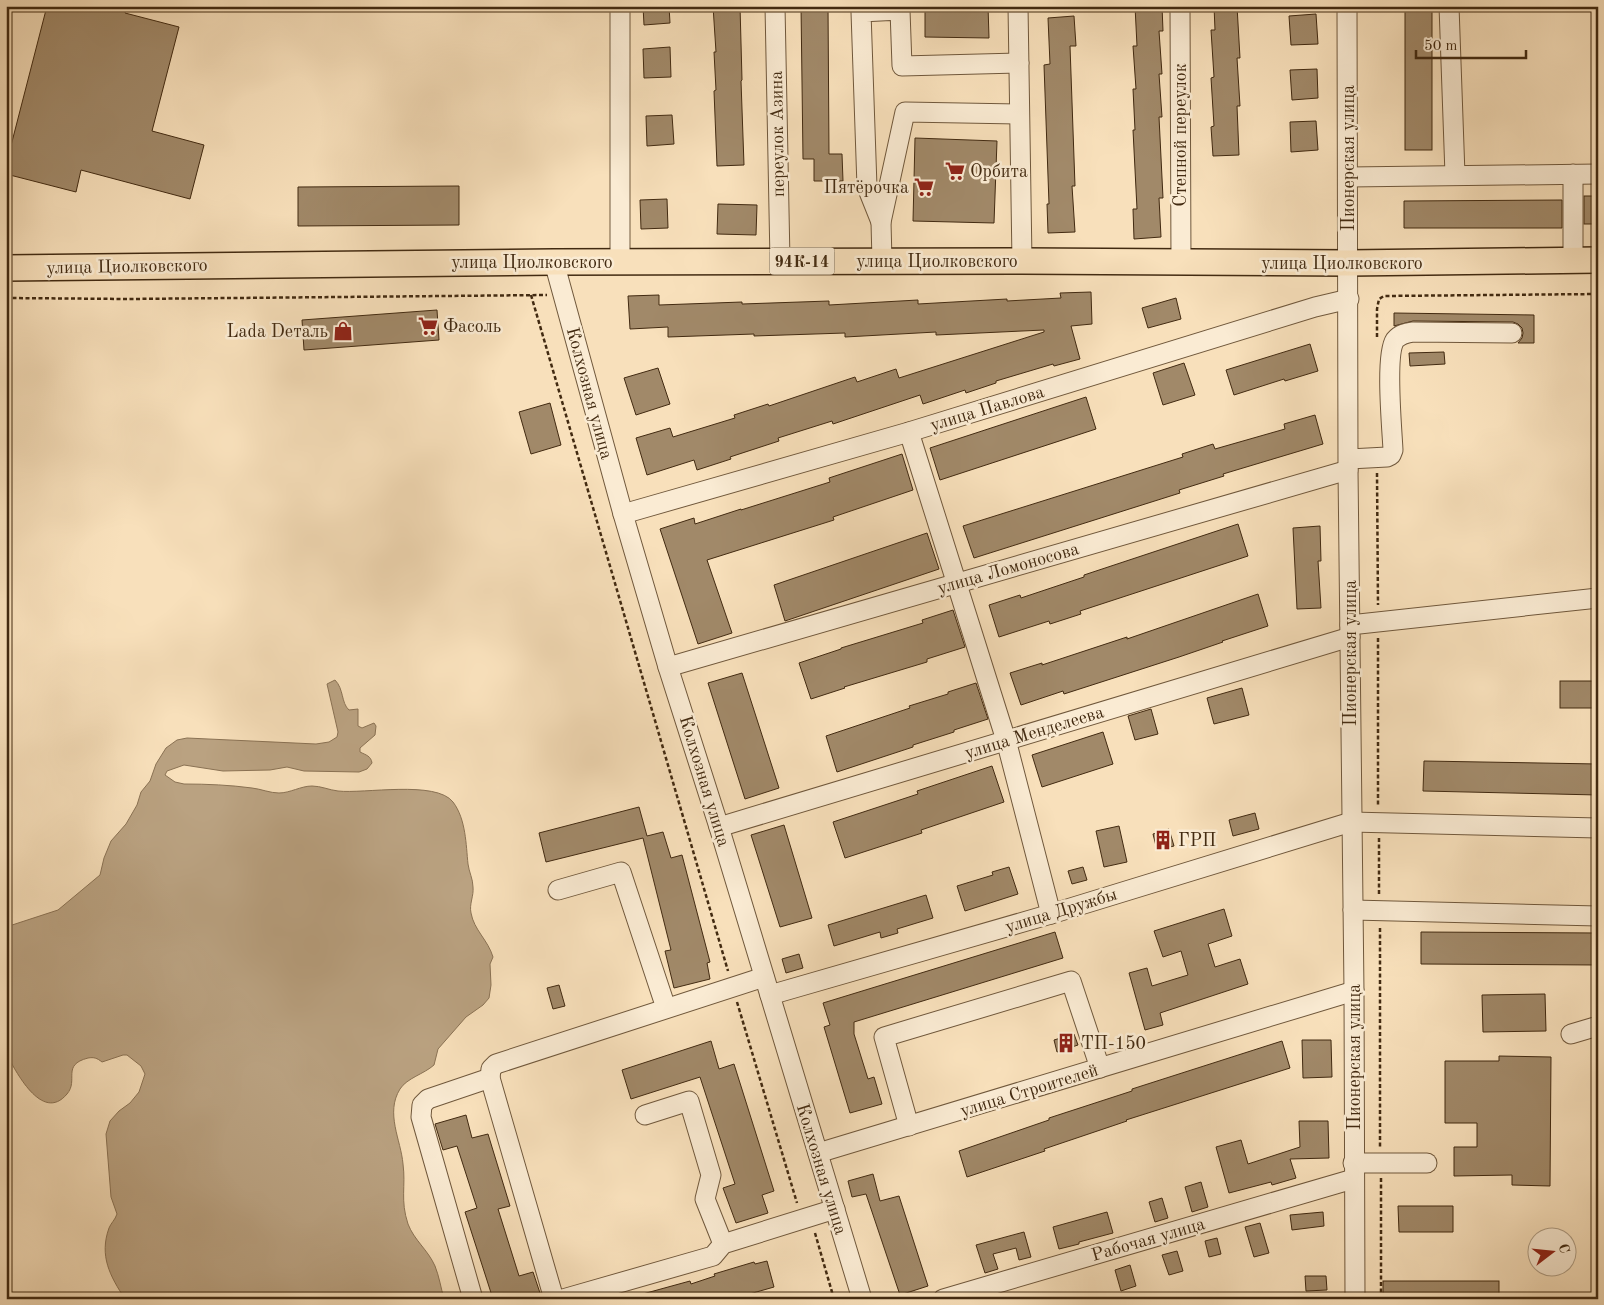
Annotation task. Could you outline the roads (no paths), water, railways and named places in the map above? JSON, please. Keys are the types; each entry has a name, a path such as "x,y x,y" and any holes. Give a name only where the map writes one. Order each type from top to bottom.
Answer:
{"main road":[{"name":"улица Циолковского","path":"6,268 554,262 1022,261 1349,263 1598,260"}],"street":[{"path":"620,6 620,262"},
{"name":"переулок Азина","path":"775,6 780,262"},
{"path":"1018,6 1022,261"},
{"name":"Степной переулок","path":"1180,6 1181,263"},
{"name":"Пионерская улица","path":"1347,6 1349,177 1348,464 1354,991 1353,1171 1355,1299"},
{"path":"1450,6 1455,175"},
{"path":"881,222 867,187 861,12 900,10 902,66 1019,63"},
{"path":"882,261 881,222 904,112 1020,114"},
{"path":"1573,174 1573,260"},
{"path":"1349,177 1598,174"},
{"name":"Колхозная улица","path":"554,262 623,514 668,667 720,827 862,1299"},
{"name":"улица Павлова","path":"623,514 909,432 1315,307 1349,299"},
{"name":"улица Ломоносова","path":"668,667 1348,464 1391,455 1393,450 1390,357 1395,341 1401,335 1413,332 1512,333"},
{"path":"909,432 1006,740 1051,914"},
{"name":"улица Менделеева","path":"720,827 1006,740 1378,622 1598,598"},
{"name":"улица Дружбы","path":"770,996 1051,914 1351,822 1598,828"},
{"path":"558,890 621,872 666,1008"},
{"path":"1353,910 1598,916"},
{"path":"554,1299 490,1078 491,1069 496,1064 764,977"},
{"path":"909,1126 884,1037 893,1034 1071,981 1100,1068"},
{"name":"улица Строителей","path":"818,1153 1354,991"},
{"path":"1571,1034 1598,1026"},
{"path":"473,1299 421,1117 422,1105 428,1099 490,1078"},
{"path":"646,1114 689,1101 711,1176 706,1199 723,1244"},
{"name":"Рабочая улица","path":"943,1299 1380,1163 1427,1162"},
{"path":"563,1299 713,1256 723,1244 835,1209"}],"place":[{"name":"Орбита","path":"955,171"},
{"name":"Пятёрочка","path":"924,187"},
{"name":"Фасоль","path":"428,326"},
{"name":"Lada Dеталь","path":"343,331"},
{"name":"ГРП","path":"1163,840"},
{"name":"ТП-150","path":"1066,1043"}]}
